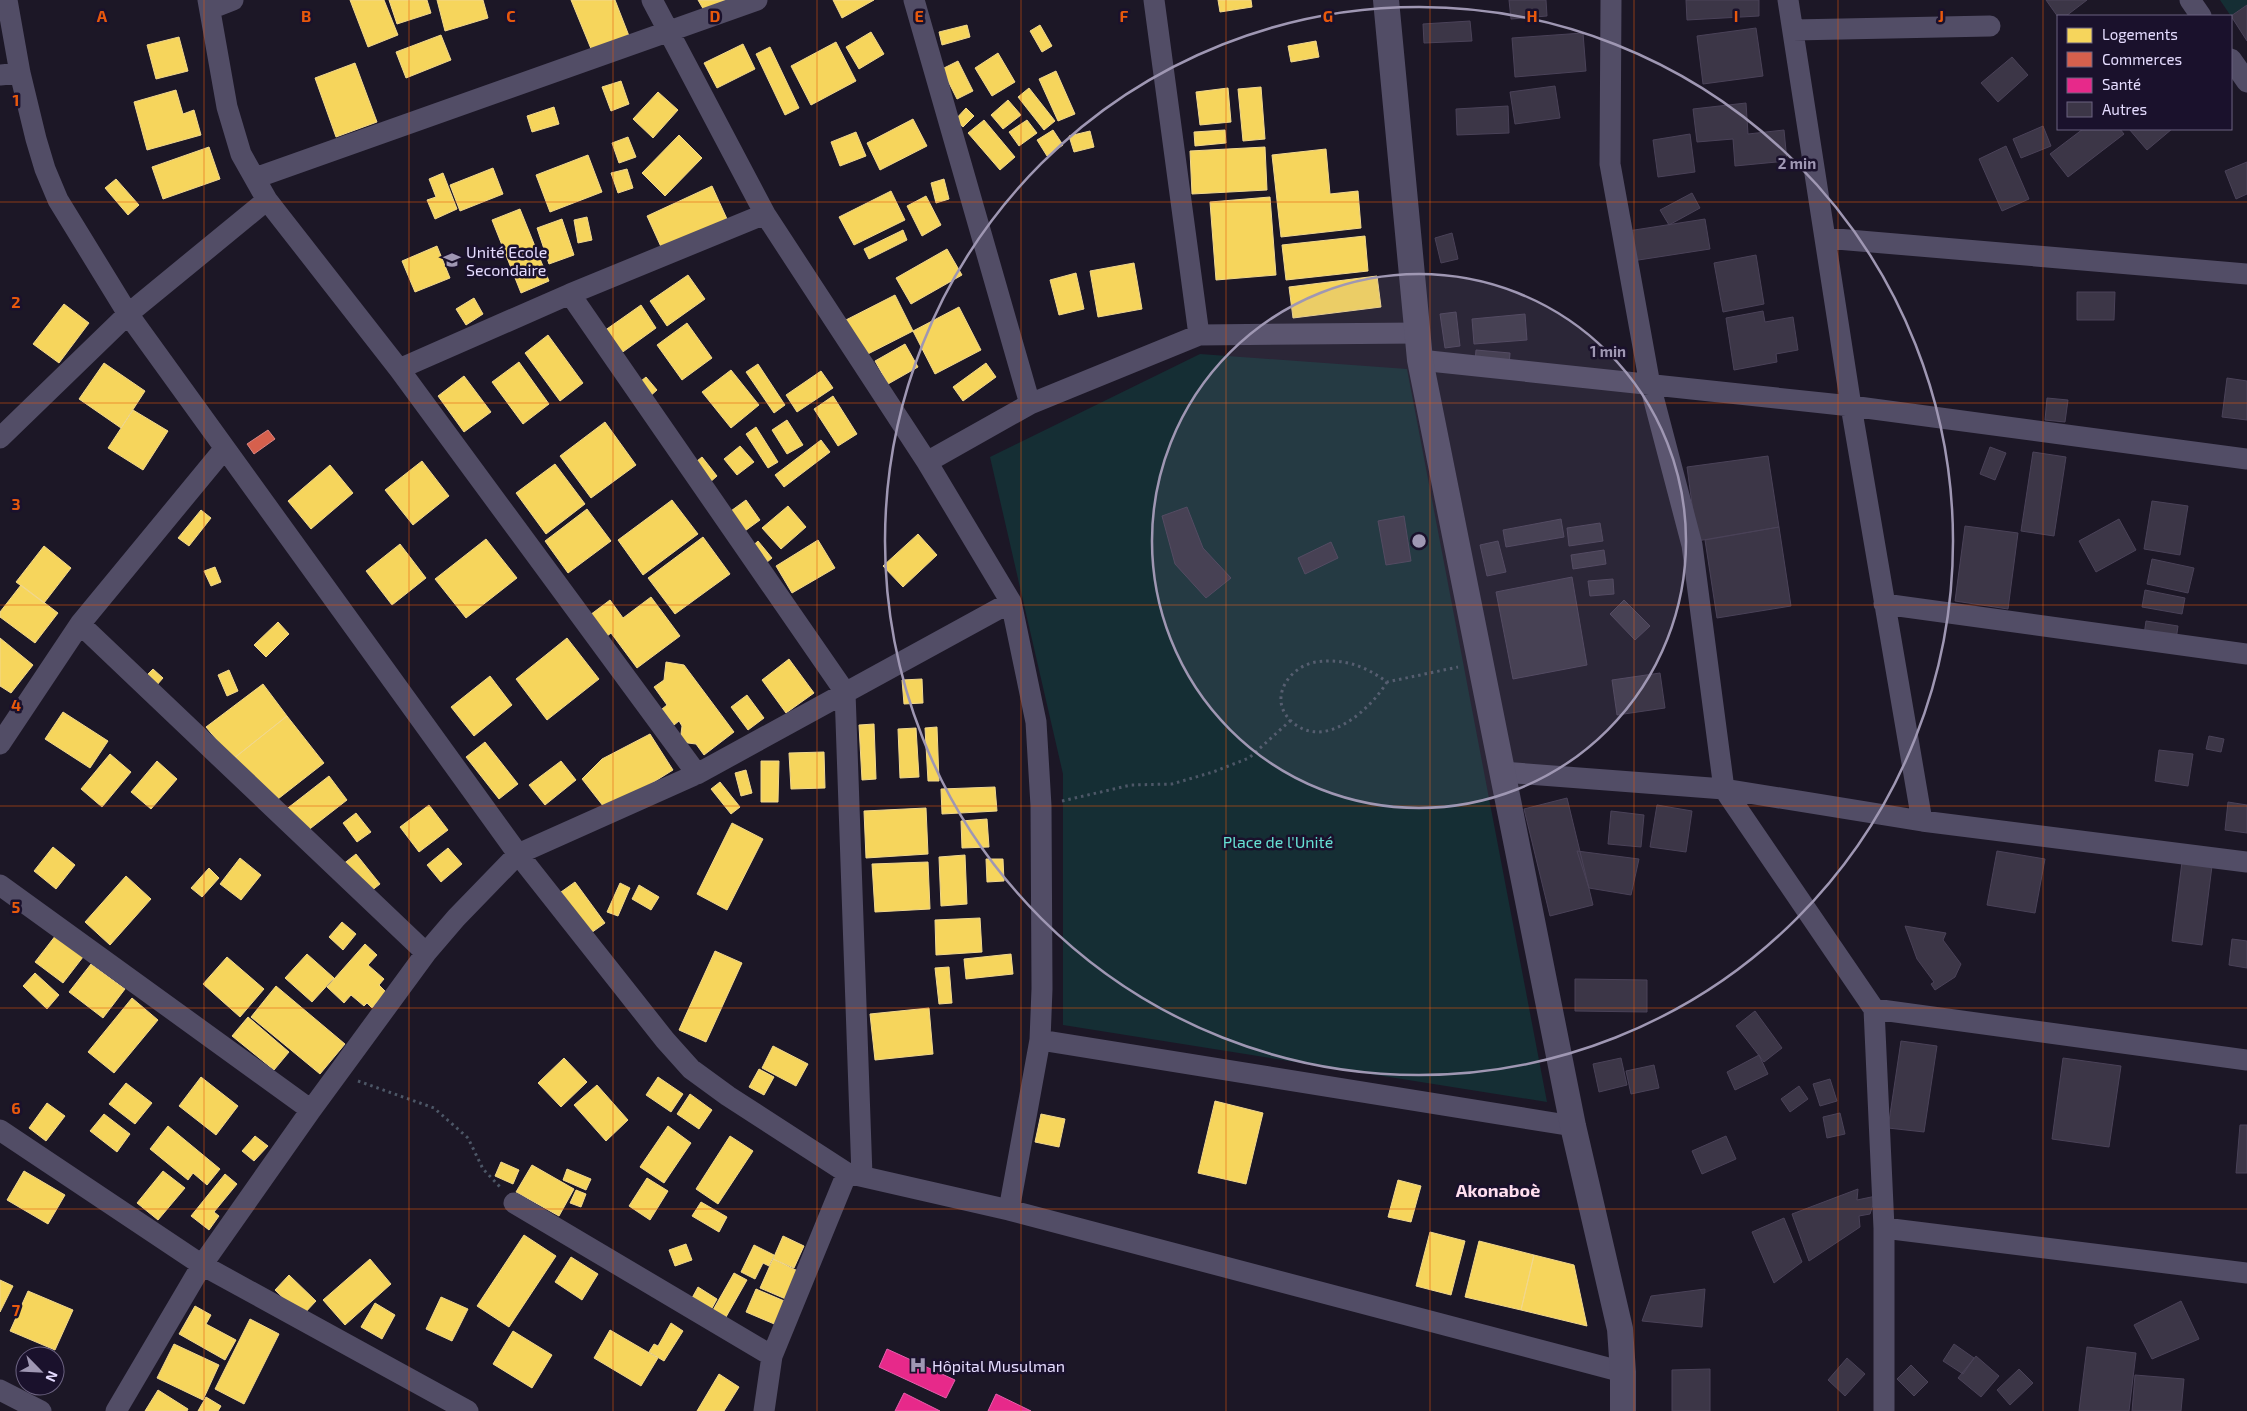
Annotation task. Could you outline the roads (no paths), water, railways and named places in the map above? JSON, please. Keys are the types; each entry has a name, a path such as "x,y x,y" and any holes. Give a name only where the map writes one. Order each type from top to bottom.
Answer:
{"street":[{"path":"7,0 10,74 36,140 45,169 58,200 128,314 518,854 664,1040 692,1069 728,1096 854,1175 1009,1210 1623,1372"},
{"path":"233,0 209,4 227,107 242,154 267,200 399,369 697,774"},
{"path":"652,0 765,214 927,462 1011,602 1036,722 1041,806 1042,989 1040,1040 1009,1210"},
{"path":"255,178 757,0"},
{"path":"914,0 1030,404"},
{"path":"1154,0 1199,335"},
{"path":"1386,0 1420,360 1573,1126 1620,1329 1623,1411"},
{"path":"1611,0 1610,164 1650,385 1692,545 1724,789 1874,1009 1884,1228 1884,1411"},
{"path":"1788,0 1851,406 1922,821"},
{"path":"2190,0 2200,15"},
{"path":"1793,30 1990,26"},
{"path":"2232,60 2247,82"},
{"path":"0,438 128,314 267,200"},
{"path":"399,369 570,294 765,214"},
{"path":"1825,238 2247,274"},
{"path":"570,294 845,692 854,1175 772,1356 764,1411"},
{"path":"927,462 1030,404 1199,335 1418,333"},
{"path":"1420,360 1851,406 2247,459"},
{"path":"0,744 80,624 224,448"},
{"path":"116,1411 202,1265 311,1110 426,953 456,918 518,854 697,774 1011,602"},
{"path":"1884,604 2247,654"},
{"path":"80,624 426,953"},
{"path":"1502,772 1724,789 1922,821 2247,862"},
{"path":"0,885 311,1110"},
{"path":"1874,1009 2247,1060"},
{"path":"1040,1040 1573,1126"},
{"path":"0,1130 202,1265 468,1411"},
{"path":"514,1204 772,1356"},
{"path":"1884,1228 2247,1273"},
{"path":"0,1390 41,1411"}],"place":[{"name":"Unité Ecole Secondaire","path":"452,260"},
{"name":"Hôpital Musulman","path":"918,1365"}],"district":[{"name":"Akonaboè","path":"1498,1190"}],"park label":[{"name":"Place de l'Unité","path":"1278,841"}]}
